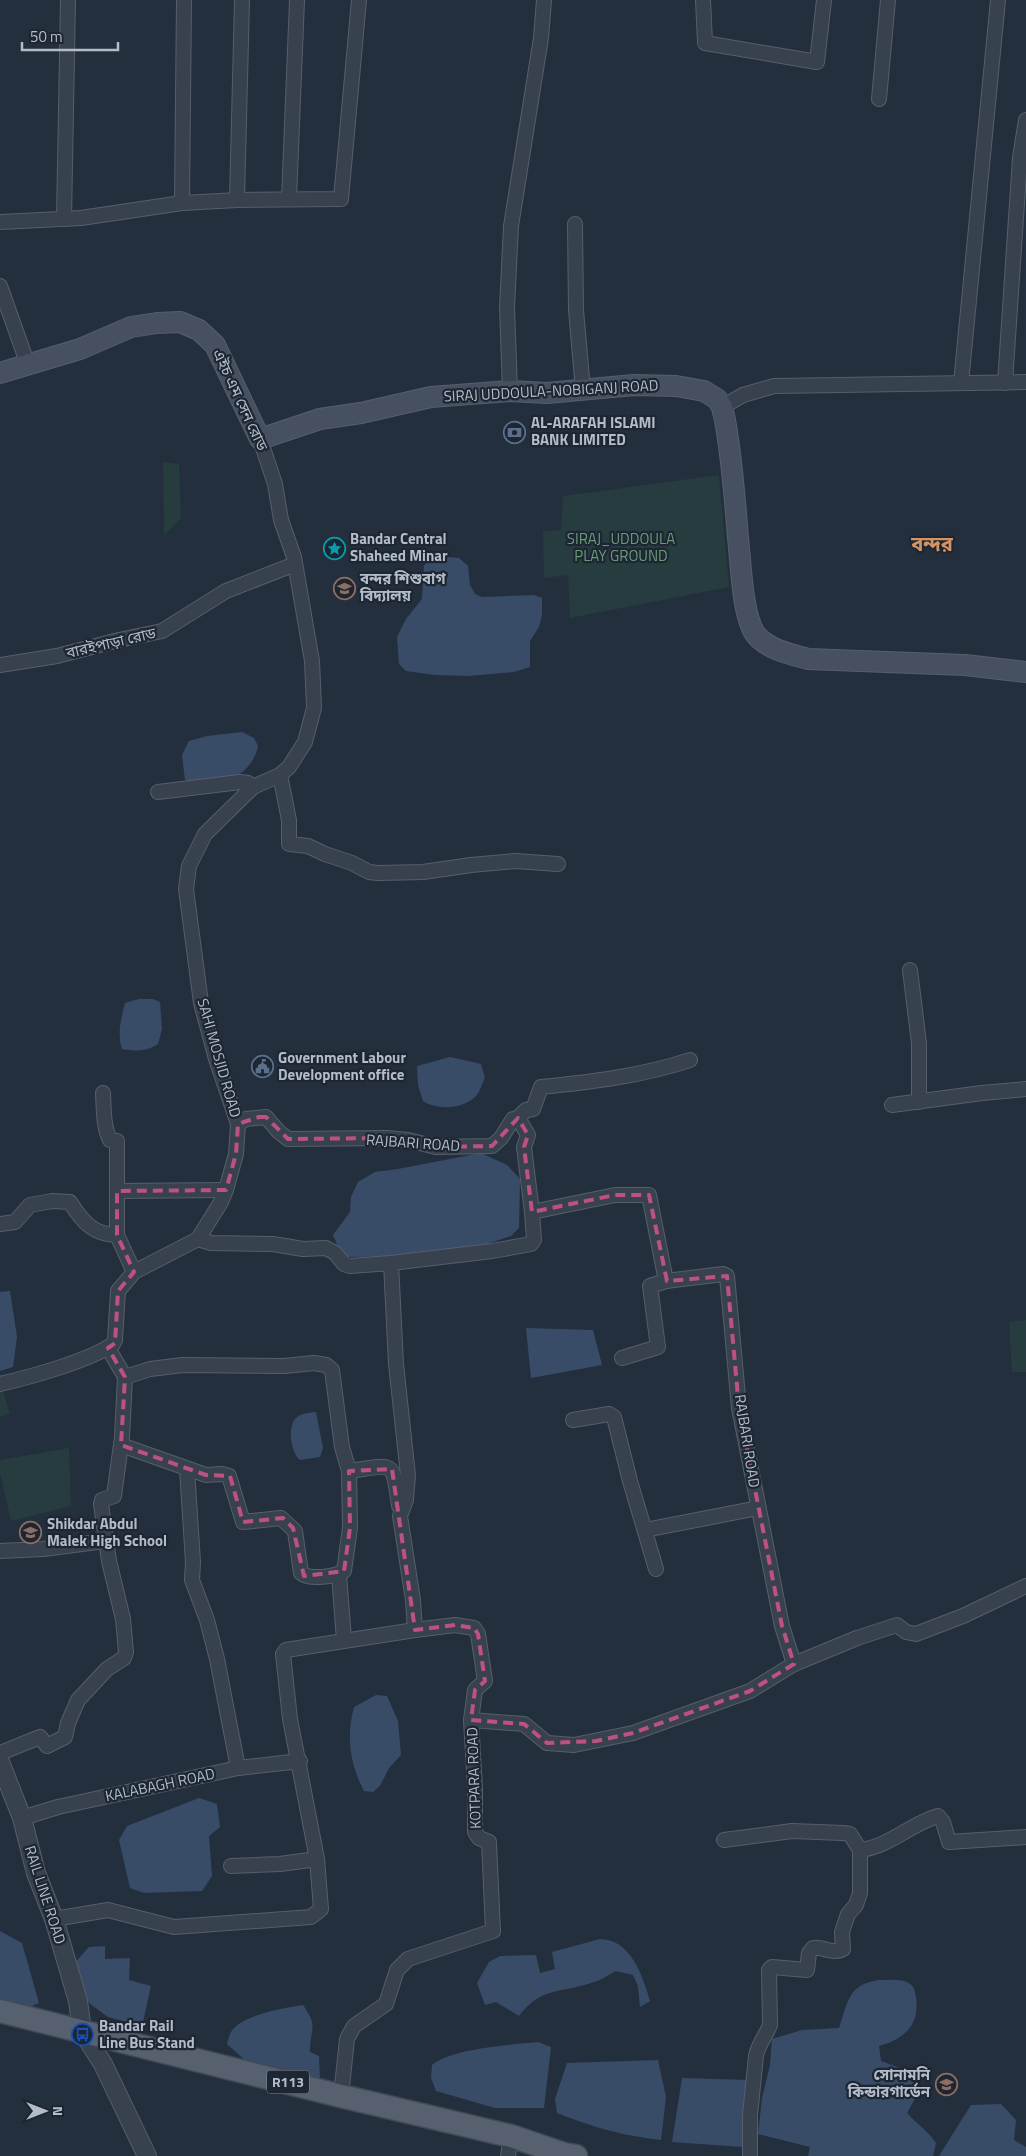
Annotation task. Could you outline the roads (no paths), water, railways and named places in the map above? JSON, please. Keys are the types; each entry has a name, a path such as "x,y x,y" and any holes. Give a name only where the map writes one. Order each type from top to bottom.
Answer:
{"main road":[{"name":"এইচ এম সেন রোড","path":"0,373 80,349 131,327 157,322 180,322 199,330 214,345 260,439"},
{"name":"SIRAJ UDDOULA-NOBIGANJ ROAD","path":"260,439 320,419 360,413 431,397 510,391 547,393 634,385 676,386 704,391 717,399 722,406"},
{"path":"722,406 728,435 743,592 750,621 756,634 762,640 785,653 808,658 965,665 1026,672"},
{"name":"R113","path":"0,2011 341,2096 509,2146 576,2156"}],"street":[{"path":"64,219 68,0"},
{"path":"182,203 184,0"},
{"path":"237,200 242,0"},
{"path":"289,199 297,0"},
{"path":"0,222 64,219 182,203 289,199 341,200 359,0"},
{"path":"510,391 507,307 511,226 541,38 544,0"},
{"path":"703,0 705,43 817,62 824,0"},
{"path":"879,100 888,0"},
{"path":"961,383 998,0"},
{"path":"1005,383 1020,158 1026,120"},
{"path":"575,224 576,310 583,390"},
{"path":"0,286 28,365"},
{"path":"722,406 743,395 774,386 1026,382"},
{"name":"এইচ এম সেন রোড","path":"260,439 275,484 281,520 296,564 305,620"},
{"name":"বারইপাড়া রোড","path":"0,665 57,656 162,631 226,591 296,564"},
{"name":"SAHI MOSJID ROAD","path":"108,1348 115,1340 118,1291 134,1272 198,1239 222,1202 236,1154 238,1124 216,1059 201,1003 186,889 190,866 205,834 253,787 280,775 299,754 305,742 314,708 312,661 305,620"},
{"path":"280,775 289,820 289,844 308,846 352,863 369,872 423,872 471,865 515,862 558,864"},
{"path":"158,792 240,782 248,783 253,787"},
{"path":"910,970 919,1043 918,1102"},
{"path":"198,1239 211,1243 273,1244 303,1249 326,1248 335,1252 344,1264 350,1266 492,1251 531,1244 534,1240 532,1212 524,1147 528,1135 518,1118 526,1110 533,1109 540,1087 578,1084 664,1068 690,1060"},
{"path":"892,1105 1026,1089"},
{"path":"103,1093 109,1139 116,1141 117,1235 134,1272"},
{"name":"RAJBARI ROAD","path":"238,1124 246,1119 266,1117 288,1139 388,1138 408,1140 436,1147 492,1146 501,1138 513,1119 518,1118"},
{"path":"117,1191 226,1190"},
{"path":"532,1212 614,1195 649,1194 666,1282 650,1286 658,1347 622,1358"},
{"path":"0,1224 15,1222 30,1205 52,1201 70,1202 80,1219 94,1231 107,1235 117,1235"},
{"path":"391,1263 396,1364 408,1475 406,1500 400,1516"},
{"name":"RAJBARI ROAD","path":"666,1282 723,1274 727,1276 739,1408 782,1626 794,1664"},
{"path":"0,1384 84,1358 108,1348 125,1377 121,1445 114,1496 102,1500 101,1504 105,1541 123,1619 126,1652 124,1658 107,1669 78,1700 68,1722 66,1737 47,1746 40,1737 0,1753"},
{"path":"121,1445 206,1475 222,1474 229,1476 243,1522 257,1519 285,1520 295,1532 301,1574 304,1576 339,1574 344,1571 350,1528 349,1470 342,1447 332,1370 326,1365 314,1363 284,1366 183,1366 150,1369 125,1377"},
{"path":"573,1420 609,1414 614,1417 630,1481 656,1569"},
{"path":"349,1470 386,1466 392,1469 396,1476 413,1600 415,1630"},
{"path":"187,1469 193,1562 192,1580 207,1620 218,1659 238,1768"},
{"path":"645,1530 758,1508"},
{"path":"0,1551 43,1549 105,1541"},
{"path":"339,1574 344,1640"},
{"name":"KOTPARA ROAD","path":"341,2096 347,2039 354,2026 386,2004 397,1970 408,1959 485,1932 491,1933 493,1930 490,1842 479,1838 475,1832 475,1788 471,1720 524,1724 547,1743 581,1744 633,1734 750,1692 794,1664 857,1638 897,1625 906,1632 916,1634 964,1616 1026,1586"},
{"path":"54,1919 108,1910 174,1927 310,1918 321,1909 317,1859 300,1761 290,1719 283,1654 286,1650 455,1625 474,1628 478,1634 485,1681 475,1690 471,1720"},
{"name":"KALABAGH ROAD","path":"22,1818 58,1807 238,1768 300,1761"},
{"name":"RAIL LINE ROAD","path":"0,1762 22,1818 36,1873 54,1919 78,2001 82,2030"},
{"path":"860,1850 880,1845 925,1820 938,1816 943,1822 950,1842 1026,1837"},
{"path":"724,1840 792,1831 843,1833 850,1834 860,1850 860,1893 856,1905 848,1914 842,1932 843,1949 835,1952 819,1947 813,1948 809,1953 807,1970 772,1967 769,1970 770,2024 767,2033 758,2046 756,2056 750,2115 750,2156"},
{"path":"231,1866 280,1864 317,1859"},
{"path":"82,2030 103,2064 147,2156"}],"water":[{"path":"436,556 459,558 468,566 470,585 475,594 482,597 534,595 542,598 542,615 539,627 530,641 530,667 514,672 469,676 435,675 406,671 399,664 397,637 406,619 422,599 424,565"},
{"path":"242,732 254,738 258,746 254,758 240,774 219,782 208,783 185,780 182,755 189,741 207,736"},
{"path":"139,999 153,999 160,1002 162,1029 158,1044 140,1050 122,1049 120,1032 125,1003"},
{"path":"450,1057 481,1064 485,1078 477,1094 464,1104 450,1107 435,1106 423,1101 418,1085 417,1066"},
{"path":"481,1153 507,1165 520,1179 519,1228 511,1236 478,1247 404,1256 348,1257 338,1247 333,1235 350,1212 351,1197 358,1182 375,1172"},
{"path":"10,1291 17,1337 13,1367 0,1371 0,1292"},
{"path":"526,1328 593,1330 602,1365 531,1378"},
{"path":"316,1412 323,1448 320,1457 300,1460 292,1446 291,1433 293,1422 301,1415"},
{"path":"376,1695 387,1696 398,1721 401,1755 389,1768 380,1786 373,1792 364,1791 355,1771 350,1729 354,1707"},
{"path":"199,1798 217,1804 220,1827 209,1836 212,1876 202,1891 144,1893 130,1888 119,1840 127,1826"},
{"path":"0,1931 22,1943 39,2003 27,2008 0,2004"},
{"path":"600,1939 620,1945 628,1952 644,1981 650,2001 640,2007 638,1986 633,1975 616,1971 594,1982 543,1995 527,2006 519,2016 496,2002 485,2005 477,1983 489,1962 500,1956 536,1955 540,1973 555,1969 552,1952"},
{"path":"105,1946 105,1959 130,1958 129,1980 151,1986 142,2026 108,2017 89,2003 73,1965 89,1947"},
{"path":"879,1980 907,1982 912,1985 914,1990 917,2008 913,2023 903,2035 879,2046 881,2061 913,2073 917,2095 907,2113 936,2143 933,2156 808,2156 810,2147 758,2134 762,2098 770,2065 772,2039 802,2030 839,2028 847,2002 855,1990 869,1982"},
{"path":"303,2005 312,2023 310,2052 319,2056 320,2082 248,2063 227,2044 231,2032 244,2021 264,2013"},
{"path":"538,2042 551,2047 544,2108 495,2108 436,2091 431,2078 432,2065 441,2059 483,2048"},
{"path":"658,2060 666,2097 661,2140 608,2130 557,2113 555,2099 567,2063"},
{"path":"682,2078 747,2080 749,2088 743,2147 672,2142"},
{"path":"1001,2104 1016,2120 1014,2140 1026,2147 1026,2156 939,2156 971,2105"}],"place":[{"name":"AL-ARAFAH ISLAMI BANK LIMITED","path":"515,432"},
{"name":"Bandar Central Shaheed Minar","path":"334,548"},
{"name":"বন্দর শিশুবাগ বিদ্যালয়","path":"344,588"},
{"name":"Government Labour Development office","path":"262,1067"},
{"name":"Shikdar Abdul Malek High School","path":"31,1533"},
{"name":"Bandar Rail Line Bus Stand","path":"83,2035"},
{"name":"সোনামনি কিন্ডারগার্ডেন","path":"946,2084"}],"district":[{"name":"বন্দর","path":"932,544"}],"park label":[{"name":"SIRAJ_UDDOULA PLAY GROUND","path":"621,548"}]}
